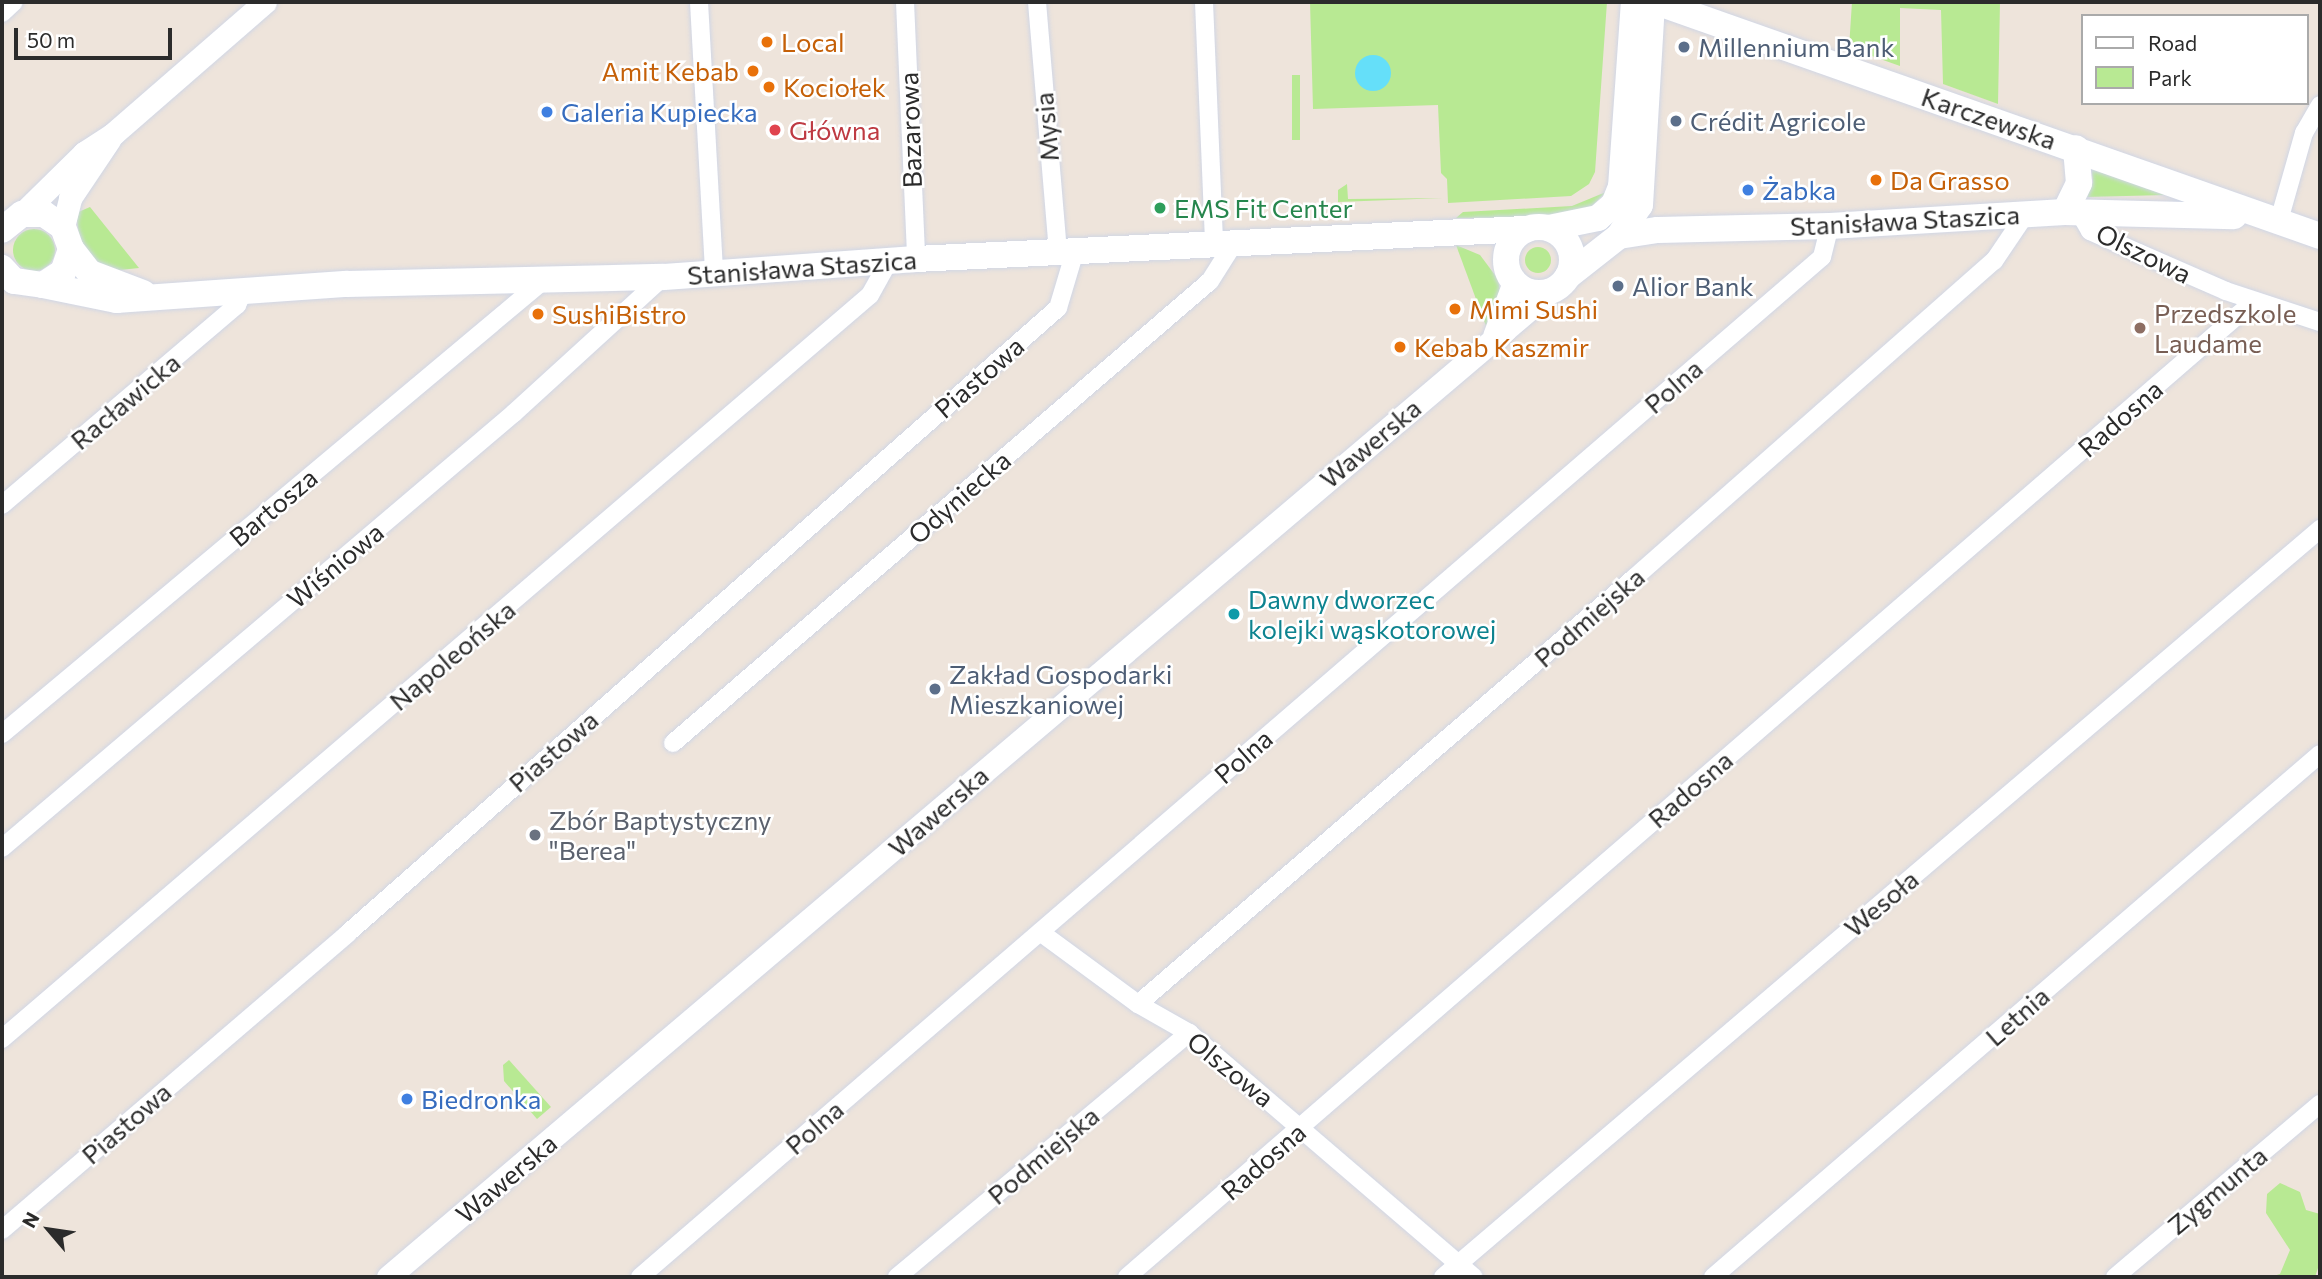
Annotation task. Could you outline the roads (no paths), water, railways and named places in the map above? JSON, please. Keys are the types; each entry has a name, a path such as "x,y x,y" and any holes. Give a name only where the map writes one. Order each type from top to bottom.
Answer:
{"main road":[{"name":"Stanisława Staszica","path":"6,277 105,300 347,284 663,277 916,259 1537,229 1598,218 1617,195 1634,2"},
{"path":"1619,236 1640,205 1654,2"},
{"name":"Karczewska","path":"1654,2 2076,148 2267,221 2320,236"},
{"path":"2072,212 2079,183 2076,148"},
{"name":"Stanisława Staszica","path":"1560,283 1619,236 1658,230 1830,226 2072,212 2267,221"},
{"path":"8,221 44,214 67,238 63,272 43,285"},
{"path":"1453,233 1532,292 1560,283 1570,247 1537,229 1510,244 1510,274"},
{"name":"Stanisława Staszica","path":"67,238 90,273 151,296"}],"street":[{"path":"2,13 14,2"},
{"path":"8,221 84,153 113,134 265,2"},
{"path":"699,2 713,273"},
{"name":"Bazarowa","path":"905,2 916,259"},
{"name":"Mysia","path":"1037,2 1067,252"},
{"path":"1204,2 1224,243"},
{"path":"2267,221 2304,133 2320,105"},
{"path":"67,238 70,198 113,134"},
{"name":"Olszowa","path":"2072,212 2090,231 2254,301"},
{"name":"Podmiejska","path":"1138,1004 1634,578 1999,256 2025,215"},
{"name":"Polna","path":"640,1277 1822,257 1830,226"},
{"name":"Odyniecka","path":"673,743 1210,281 1224,243"},
{"name":"Piastowa","path":"2,1230 348,933 1058,308 1067,252"},
{"name":"Napoleońska","path":"2,1039 859,304 889,261"},
{"name":"Wawerska","path":"1489,345 1504,318 1510,274"},
{"name":"Wiśniowa","path":"2,848 514,413 663,277"},
{"name":"Bartosza","path":"2,734 544,280"},
{"name":"Wawerska","path":"388,1277 1560,283"},
{"name":"Racławicka","path":"2,505 237,304 243,292"},
{"path":"2254,301 2320,322"},
{"name":"Radosna","path":"1126,1277 2254,301"},
{"name":"Wesoła","path":"1443,1277 2320,529"},
{"name":"Letnia","path":"1713,1277 2320,754"},
{"name":"Olszowa","path":"1040,932 1138,1004 1189,1033 1474,1277"},
{"name":"Podmiejska","path":"897,1277 1189,1033"},
{"name":"Zygmunta","path":"2115,1277 2320,1104"}],"water":[{"path":"1373,55 1386,60 1391,73 1386,86 1373,91 1360,86 1355,73 1360,60"}],"place":[{"name":"Local","path":"767,42"},
{"name":"Millennium Bank","path":"1684,47"},
{"name":"Amit Kebab","path":"753,71"},
{"name":"Kociołek","path":"769,87"},
{"name":"Galeria Kupiecka","path":"547,112"},
{"name":"Crédit Agricole","path":"1676,121"},
{"name":"Główna","path":"775,130"},
{"name":"Da Grasso","path":"1876,180"},
{"name":"Żabka","path":"1748,190"},
{"name":"EMS Fit Center","path":"1160,208"},
{"name":"Alior Bank","path":"1618,286"},
{"name":"Mimi Sushi","path":"1455,309"},
{"name":"SushiBistro","path":"538,314"},
{"name":"Przedszkole Laudame","path":"2140,328"},
{"name":"Kebab Kaszmir","path":"1400,347"},
{"name":"Dawny dworzec kolejki wąskotorowej","path":"1234,614"},
{"name":"Zakład Gospodarki Mieszkaniowej","path":"935,689"},
{"name":"Zbór Baptystyczny \"Berea\"","path":"535,835"},
{"name":"Biedronka","path":"407,1099"}]}
